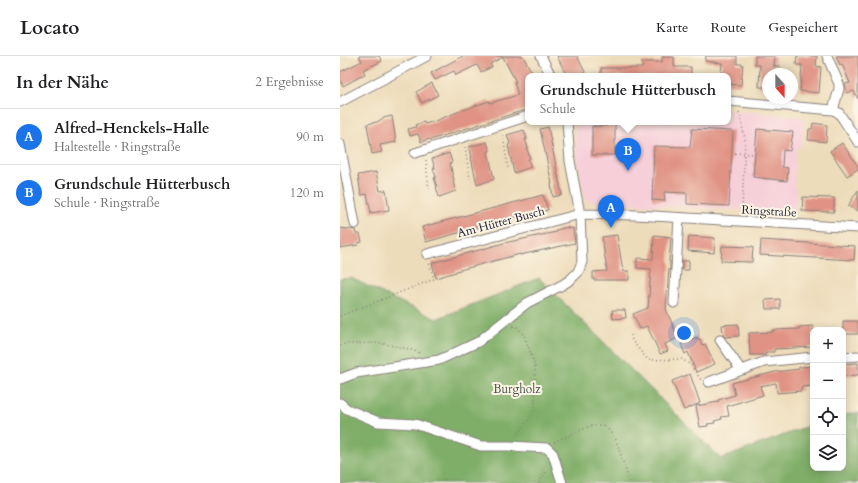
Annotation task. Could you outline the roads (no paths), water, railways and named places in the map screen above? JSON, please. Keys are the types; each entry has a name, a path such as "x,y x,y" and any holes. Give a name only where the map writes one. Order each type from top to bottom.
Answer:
{"street":[{"path":"340,102 427,56"},
{"path":"541,56 550,73"},
{"path":"827,56 839,89 833,110"},
{"path":"732,101 833,110 838,113 858,142"},
{"path":"420,151 525,117"},
{"path":"340,379 356,373 439,360 478,342 527,303 570,280 578,272 582,262 580,214 570,161 567,125"},
{"path":"340,144 355,224"},
{"name":"Ringstraße","path":"580,214 610,214 858,228"},
{"name":"Am Hütter Busch","path":"427,254 580,214"},
{"path":"674,303 679,218"},
{"path":"720,340 741,370"},
{"path":"846,356 858,356"},
{"path":"709,382 764,362 810,357"},
{"path":"340,403 347,409 378,422 415,424 481,446 547,448 553,454 562,483"}],"place":[{"name":"Grundschule Hütterbusch","path":"628,171"},
{"name":"Alfred-Henckels-Halle","path":"611,228"}],"park label":[{"name":"Burgholz","path":"517,389"}]}
